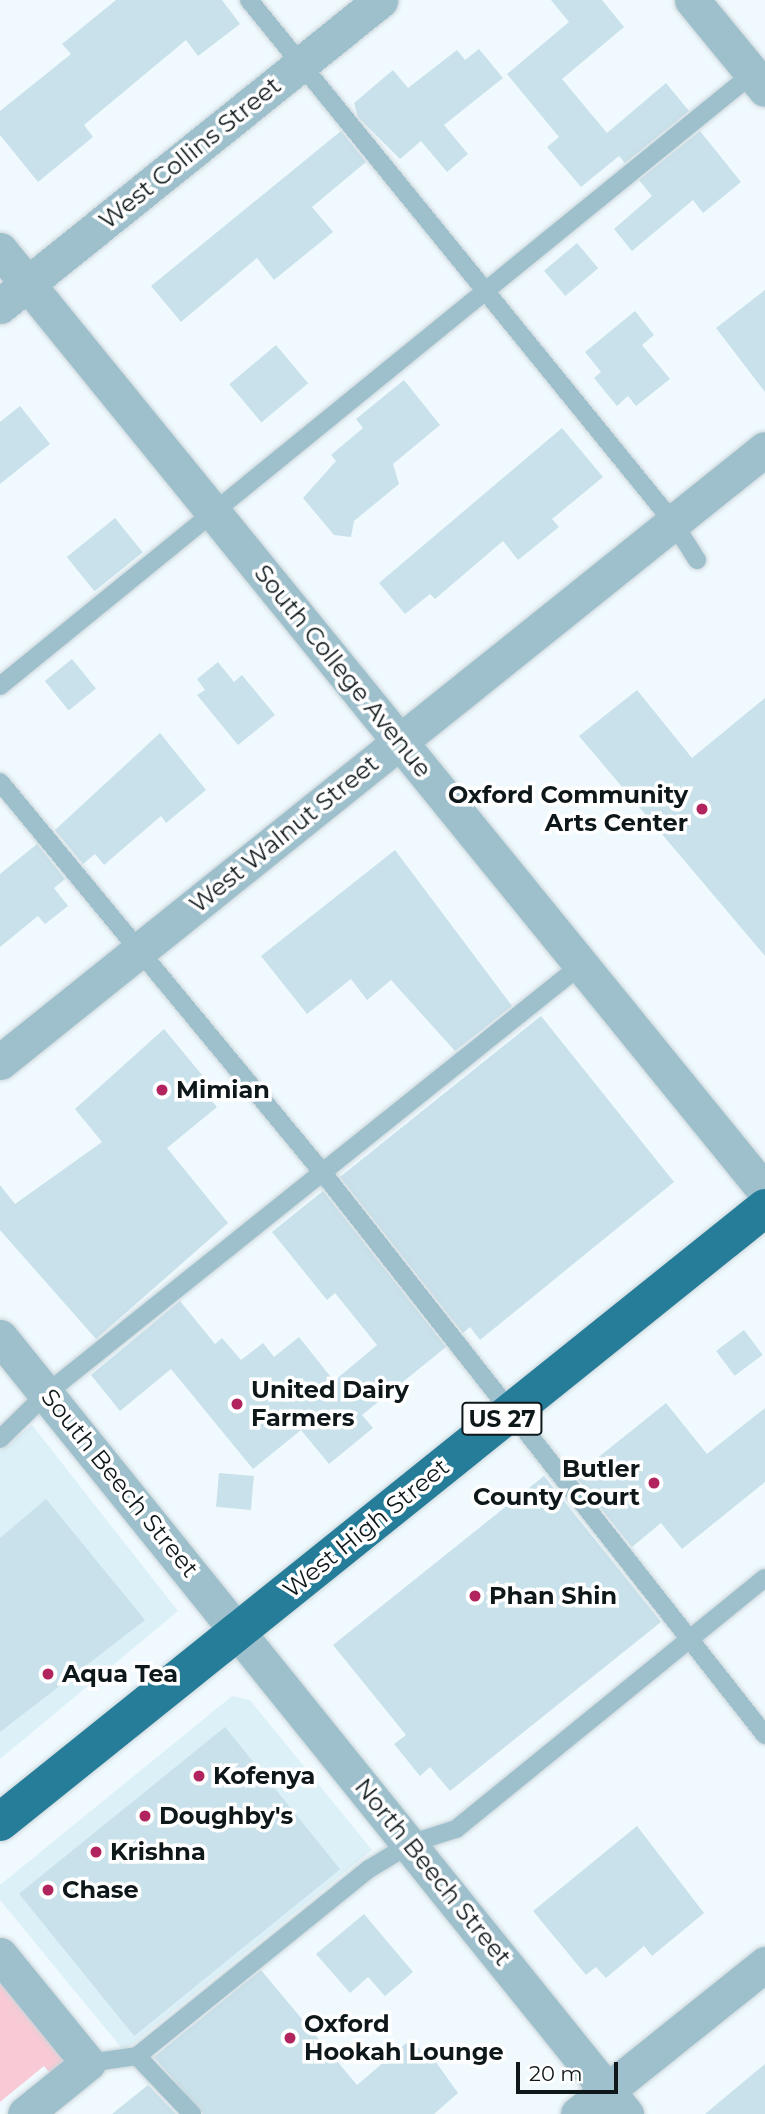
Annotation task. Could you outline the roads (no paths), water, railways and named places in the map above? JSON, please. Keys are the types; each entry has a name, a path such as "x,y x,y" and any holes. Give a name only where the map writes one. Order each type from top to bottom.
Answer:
{"highway":[{"name":"West High Street","path":"0,1822 765,1208"}],"street":[{"name":"West Collins Street","path":"0,306 380,0"},
{"path":"692,0 759,82"},
{"name":"South College Avenue","path":"0,250 765,1191"},
{"name":"West Walnut Street","path":"0,1062 765,449"},
{"name":"South Beech Street","path":"0,1336 239,1630"},
{"name":"North Beech Street","path":"239,1630 412,1843 616,2102"},
{"path":"0,1955 88,2063 24,2114"},
{"path":"578,2114 616,2102 765,1964"}],"lane":[{"path":"249,0 673,522 697,560"},
{"path":"0,686 215,514 487,290 759,82"},
{"path":"0,782 323,1172 509,1413 691,1638 765,1735"},
{"path":"0,1439 47,1393 582,965"},
{"path":"88,2063 137,2056 369,1869 412,1843 456,1829 765,1578"},
{"path":"137,2056 192,2114"}],"place":[{"name":"Oxford Community Arts Center","path":"702,809"},
{"name":"Mimian","path":"162,1090"},
{"name":"United Dairy Farmers","path":"237,1404"},
{"name":"Butler County Court","path":"654,1483"},
{"name":"Phan Shin","path":"475,1596"},
{"name":"Aqua Tea","path":"48,1674"},
{"name":"Kofenya","path":"199,1776"},
{"name":"Doughby's","path":"145,1816"},
{"name":"Krishna","path":"96,1852"},
{"name":"Chase","path":"48,1890"},
{"name":"Oxford Hookah Lounge","path":"290,2038"}]}
